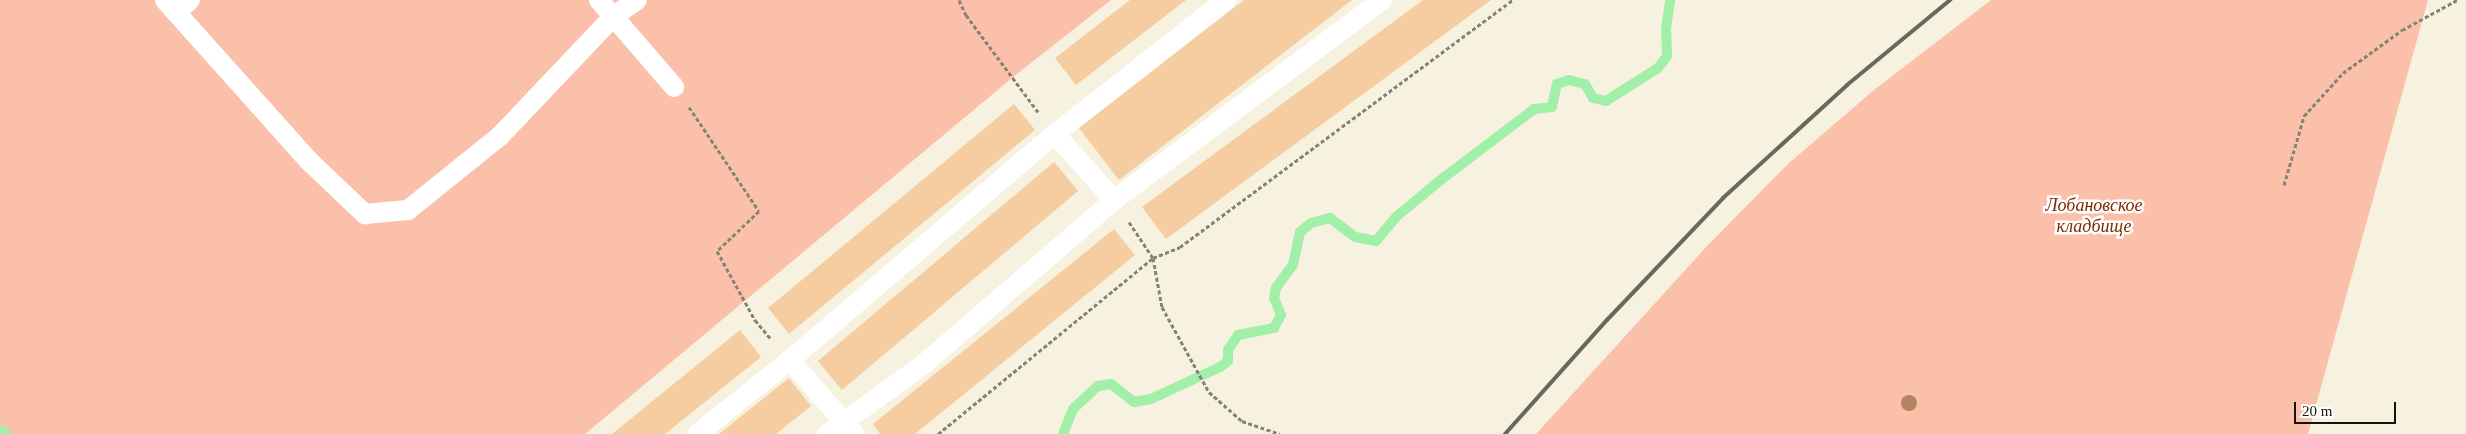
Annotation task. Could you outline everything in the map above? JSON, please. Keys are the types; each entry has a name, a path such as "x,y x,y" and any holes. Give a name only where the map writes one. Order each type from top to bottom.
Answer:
{"lane":[{"path":"599,0 674,87"},
{"path":"177,4 308,160 365,214 408,210 500,136 614,16 637,0"},
{"path":"697,434 790,360 1055,134 1226,0"},
{"path":"827,434 849,427 1114,200 1382,0"},
{"path":"1055,134 1114,200"},
{"path":"790,360 849,427"}],"path":[{"path":"959,0 966,15 1055,134"},
{"path":"938,434 1152,258 1180,247 1513,0"},
{"path":"2284,185 2304,116 2343,73 2402,30 2457,0"},
{"path":"674,87 732,166 759,211 717,251 755,320 790,360"},
{"path":"1114,200 1152,258 1162,307 1209,392 1242,421 1280,434"}],"green space":[{"path":"0,0 1111,0 1012,78 585,434 0,434"},
{"name":"Лобановское кладбище","path":"1991,0 2428,0 2308,434 1536,434 1708,245 1789,163 1874,90"}],"building":[{"path":"1130,0 1186,0 1076,85 1055,58"},
{"path":"1244,0 1352,0 1119,180 1079,128"},
{"path":"1423,0 1491,0 1166,239 1142,207"},
{"path":"1014,104 1035,130 789,334 768,308"},
{"path":"1054,162 1078,191 842,390 818,361"},
{"path":"1114,229 1135,255 915,434 880,434 873,424"},
{"path":"740,330 761,357 665,434 612,434"},
{"path":"789,378 811,406 776,434 719,434"}],"waterway":[{"path":"1063,434 1073,409 1098,386 1111,384 1134,402 1151,399 1220,367 1228,361 1228,350 1238,335 1274,328 1281,315 1274,298 1276,288 1293,265 1300,232 1311,223 1330,218 1355,237 1376,241 1396,217 1438,182 1534,109 1552,107 1557,84 1569,80 1585,84 1593,98 1606,101 1658,68 1667,56 1666,29 1670,0"},
{"path":"0,430 7,434"}],"railway":[{"path":"1505,434 1607,320 1723,198 1847,85 1950,0"}]}
